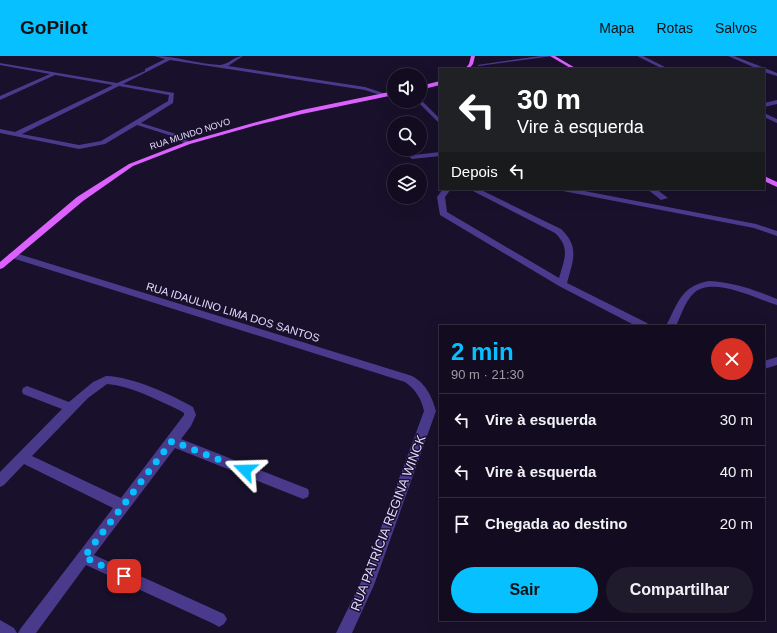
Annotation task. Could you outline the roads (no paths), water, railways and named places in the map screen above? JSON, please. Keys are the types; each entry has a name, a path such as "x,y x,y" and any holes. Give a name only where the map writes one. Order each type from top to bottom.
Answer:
{"main road":[{"path":"468,68 471,64 473,56"},
{"path":"552,56 573,68"},
{"path":"427,86 439,83"},
{"name":"RUA MUNDO NOVO","path":"0,266 80,199 122,170 188,143 302,112 387,94"},
{"path":"765,179 777,185"}],"street":[{"path":"156,56 365,89 384,94"},
{"path":"224,66 241,56"},
{"path":"471,64 479,65 552,56"},
{"path":"639,56 665,68"},
{"path":"730,56 760,68"},
{"path":"16,134 170,58"},
{"path":"0,64 172,94 171,102 103,143 79,147 0,131"},
{"path":"479,65 483,68"},
{"path":"765,70 777,75"},
{"path":"0,98 54,74"},
{"path":"765,105 777,102"},
{"path":"427,108 439,121"},
{"path":"765,115 777,121"},
{"path":"136,123 174,135 188,143"},
{"path":"427,156 439,154"},
{"path":"411,156 425,156"},
{"path":"446,190 441,197 443,213 562,284 642,325"},
{"path":"475,190 558,231 567,238 571,248 562,284"},
{"path":"568,190 756,226 777,234"},
{"path":"652,190 664,198"},
{"name":"RUA IDAULINO LIMA DOS SANTOS","path":"12,255 409,379 420,386 428,402 430,411"},
{"path":"672,325 692,290 704,284 718,284 777,302"},
{"path":"765,365 777,361"},
{"path":"0,481 71,408 101,382 114,380 188,410 190,415 187,422 26,633"},
{"path":"27,391 71,408"},
{"name":"RUA PATRÍCIA REGINA WINCK","path":"344,633 367,585 430,411"},
{"path":"172,441 303,493"},
{"path":"23,458 123,506"},
{"path":"84,557 219,619"},
{"path":"0,628 9,633"}]}
